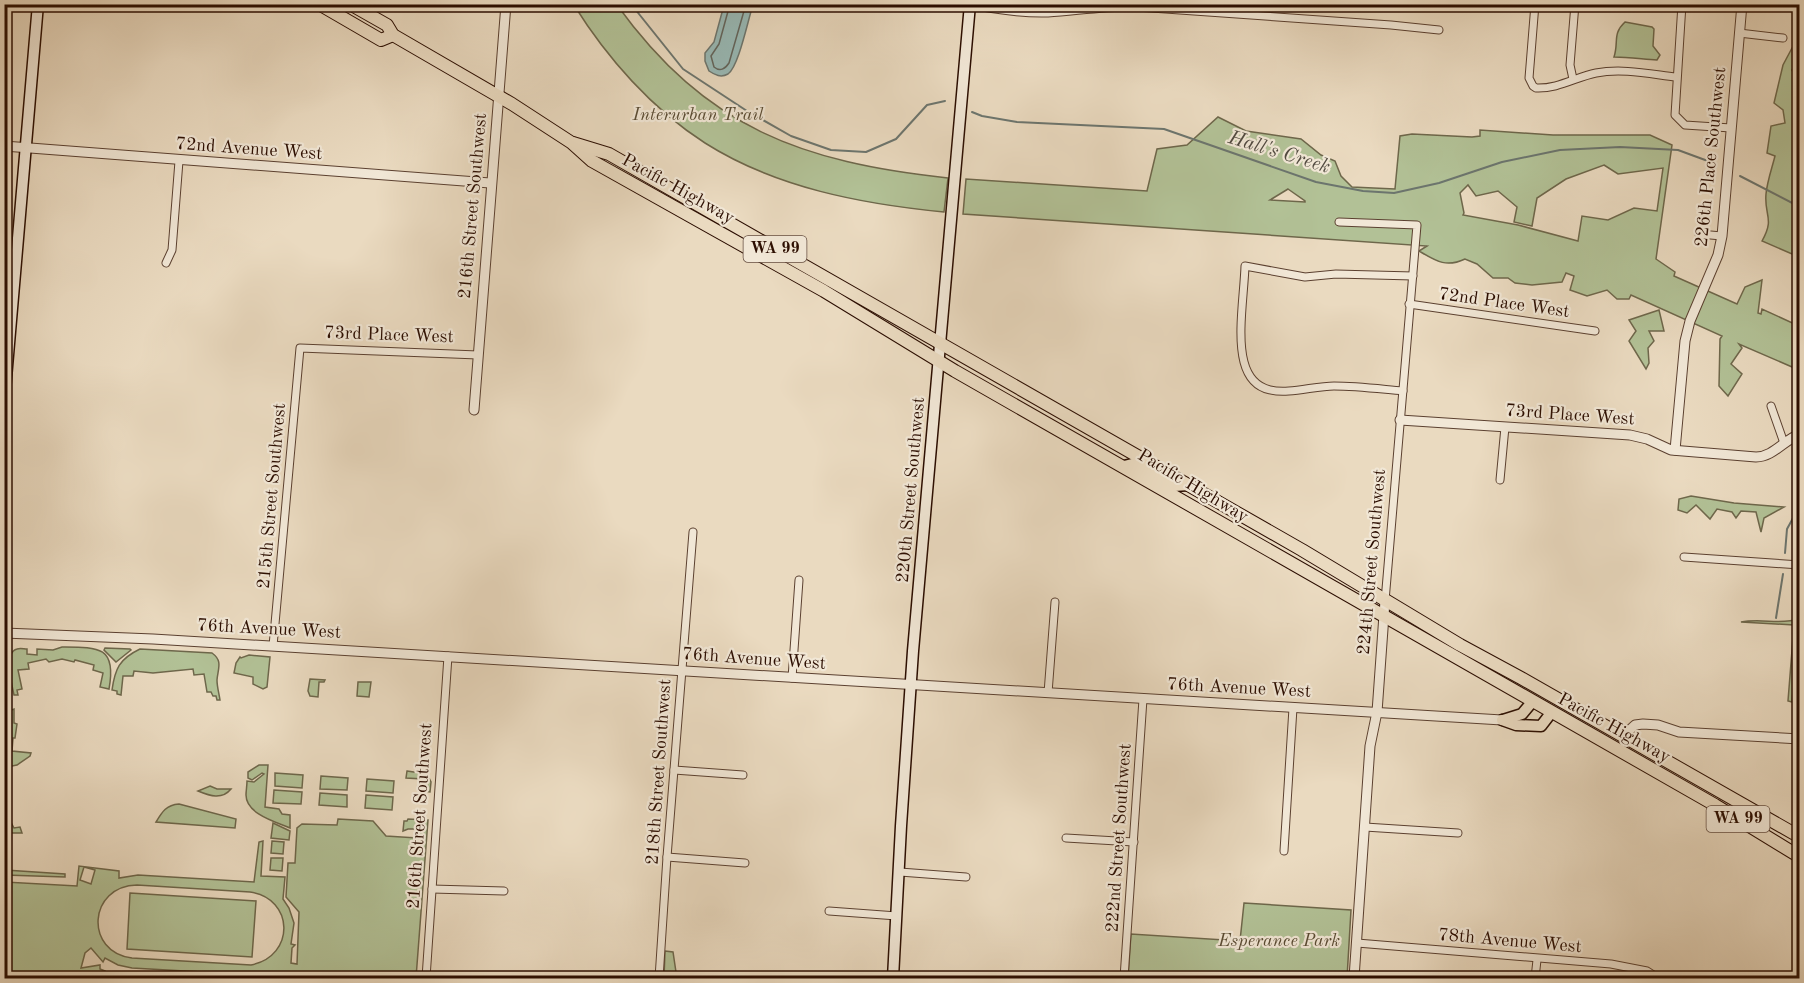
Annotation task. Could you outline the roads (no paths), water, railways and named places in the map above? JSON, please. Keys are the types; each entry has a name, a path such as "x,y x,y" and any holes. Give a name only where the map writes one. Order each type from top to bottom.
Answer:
{"highway":[{"name":"Pacific Highway","path":"319,4 381,40 393,35"},
{"name":"Pacific Highway","path":"351,4 387,25 393,35 499,96 572,143 592,161 824,291 1235,532 1384,615 1800,857"},
{"name":"Pacific Highway","path":"572,143 609,154 1302,550 1460,645 1800,837"}],"main road":[{"path":"4,402 38,4"},
{"name":"220th Street Southwest","path":"893,978 911,686 970,5"},
{"path":"1124,466 1132,464 1174,486 1189,485"},
{"path":"1502,720 1522,714 1532,702"},
{"path":"1502,720 1516,725 1541,726 1551,713"}],"street":[{"name":"216th Street Southwest","path":"474,410 490,183 506,4"},
{"path":"1535,4 1528,72 1533,86 1540,88 1562,84 1573,79 1608,71 1676,77"},
{"path":"1573,79 1570,65 1575,4"},
{"path":"1682,4 1675,115 1685,125 1731,128"},
{"name":"226th Place Southwest","path":"1675,450 1685,341 1690,321 1718,255 1722,236 1742,4"},
{"path":"970,5 1017,12 1048,13 1122,6 1439,30"},
{"path":"1739,33 1783,38"},
{"name":"72nd Avenue West","path":"4,146 490,183"},
{"path":"165,263 172,250 179,161"},
{"name":"224th Street Southwest","path":"1339,222 1417,225 1377,712 1370,746 1354,978"},
{"path":"1698,234 1722,236"},
{"path":"1403,391 1347,386 1327,386 1292,392 1278,392 1263,388 1250,377 1244,361 1241,337 1245,266 1305,277 1336,274 1413,276"},
{"name":"72nd Place West","path":"1409,304 1595,332"},
{"name":"73rd Place West","path":"300,348 477,355"},
{"name":"215th Street Southwest","path":"273,646 300,348"},
{"path":"1771,406 1784,443"},
{"name":"73rd Place West","path":"1400,420 1630,435 1675,450 1760,457 1800,434"},
{"path":"1500,480 1505,427"},
{"name":"218th Street Southwest","path":"659,978 693,532"},
{"path":"1684,557 1800,565"},
{"path":"792,678 799,580"},
{"path":"1048,693 1055,602"},
{"name":"76th Avenue West","path":"4,633 448,656 911,686 1502,720"},
{"name":"216th Street Southwest","path":"426,978 448,656"},
{"name":"222nd Street Southwest","path":"1124,978 1143,699"},
{"path":"1354,711 1377,700"},
{"path":"1284,851 1293,708"},
{"path":"1623,736 1638,724 1658,724 1674,730 1800,739"},
{"path":"674,770 742,775"},
{"path":"1365,827 1458,833"},
{"path":"1066,838 1134,842"},
{"path":"667,857 745,863"},
{"path":"900,872 966,877"},
{"path":"432,889 504,891"},
{"path":"829,911 897,916"},
{"name":"78th Avenue West","path":"1357,943 1630,967 1647,971 1658,978"},
{"path":"1535,978 1537,960"},
{"path":"426,978 451,978"}],"water":[{"path":"724,5 753,5 736,62 728,74 720,76 709,71 705,53 714,42"}],"waterway":[{"name":"Hall's Creek","path":"631,4 683,69 747,111 791,136 831,150 866,152 896,139 927,105 945,101"},
{"name":"Hall's Creek","path":"972,112 1017,122 1164,129 1316,182 1363,191 1394,193 1439,183 1502,162 1560,150 1620,147 1678,150 1716,164"},
{"name":"Hall's Creek","path":"1740,176 1800,207"},
{"path":"1785,553 1787,529 1798,509"},
{"path":"1776,618 1783,574"}],"park label":[{"name":"Interurban Trail","path":"698,115"},
{"name":"Esperance Park","path":"1279,941"}]}
